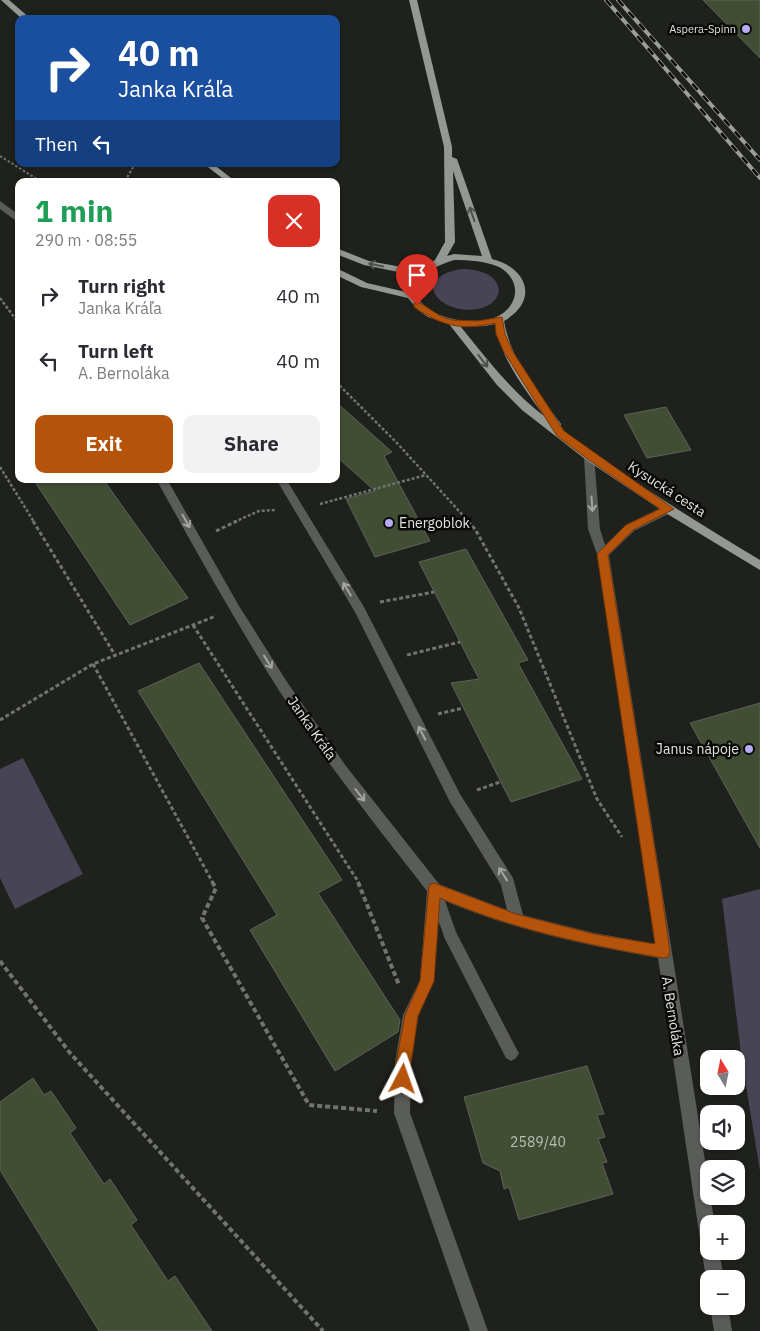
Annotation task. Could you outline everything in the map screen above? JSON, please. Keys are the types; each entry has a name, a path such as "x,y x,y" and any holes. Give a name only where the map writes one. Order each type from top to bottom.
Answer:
{"main road":[{"path":"5,0 22,15"},
{"path":"413,0 448,147 488,260"},
{"path":"440,260 450,242 448,147"},
{"path":"212,167 227,178"},
{"path":"340,253 367,263 418,273"},
{"path":"471,257 488,260 502,266 513,274 520,283 522,293 518,303 511,312 499,319 477,324 453,323 426,313 417,305 412,296 412,284 418,273 440,260 471,257"},
{"path":"340,273 364,285 412,296"},
{"name":"Kysucká cesta","path":"499,319 500,334 508,352 561,433"},
{"name":"Kysucká cesta","path":"453,323 507,390 526,408 589,456 668,509 760,566"}],"street":[{"path":"0,204 15,217"},
{"name":"A. Bernoláka","path":"589,456 594,529 602,554 705,1215"},
{"name":"Janka Kráľa","path":"164,483 235,609 285,689 341,770 434,889 516,920 594,940 663,952"},
{"path":"283,483 357,606 455,798 508,883 516,920"},
{"path":"602,554 630,528 668,509"},
{"path":"434,889 427,981 412,1015 403,1062 402,1113 479,1331"},
{"path":"434,889 450,934 511,1053"},
{"path":"720,1315 723,1331"}],"path":[{"path":"0,156 15,165"},
{"path":"18,167 35,178"},
{"path":"127,178 133,167"},
{"path":"0,298 15,319"},
{"path":"340,386 475,529 519,608 597,799 623,839"},
{"path":"0,467 114,655"},
{"path":"196,540 259,511 300,510 426,475"},
{"path":"357,606 434,592"},
{"path":"0,720 93,664 235,609"},
{"path":"193,625 360,885 412,1015"},
{"path":"385,661 460,642"},
{"path":"93,664 216,888 202,918 309,1105 402,1113"},
{"path":"0,961 70,1053 322,1331"}],"shaded area":[{"path":"462,269 479,271 490,276 497,284 499,290 496,299 479,309 468,310 446,304 438,298 433,289 437,280 448,273"},
{"path":"23,758 83,874 15,909 0,878 0,769"},
{"path":"760,889 760,1171 745,1080 745,1050 741,1050 722,899"}],"building":[{"name":"Aspera-Spinn","path":"703,0 760,0 760,58"},
{"path":"340,406 392,452 384,456 430,541 375,557 346,499 375,491 340,460"},
{"path":"666,407 691,450 647,458 624,415"},
{"path":"36,483 106,483 188,598 130,625"},
{"path":"466,549 528,660 518,663 582,779 511,802 451,683 479,679 419,562"},
{"path":"199,663 342,880 318,893 400,1020 398,1032 335,1071 250,930 277,915 138,691"},
{"path":"760,703 760,848 690,723"},
{"path":"587,1066 604,1114 597,1115 605,1137 598,1139 607,1162 602,1163 613,1194 519,1220 509,1187 504,1189 500,1171 483,1163 464,1097"},
{"path":"33,1078 44,1095 51,1091 76,1128 70,1133 104,1184 110,1179 137,1220 131,1225 168,1281 175,1276 212,1331 99,1331 0,1170 0,1102"}],"railway":[{"path":"606,0 760,178"},
{"path":"618,0 760,160"}],"place":[{"name":"Aspera-Spinn","path":"746,29"},
{"name":"Energoblok","path":"389,523"},
{"name":"Janus nápoje","path":"749,749"}],"route":[{"path":"403,1079 403,1062 412,1015 427,981 434,889 516,920 594,940 663,952 655,888 602,554 630,528 668,509 589,456 561,433 508,352 500,334 499,319 477,324 453,323 438,319 426,313 417,305"}]}
